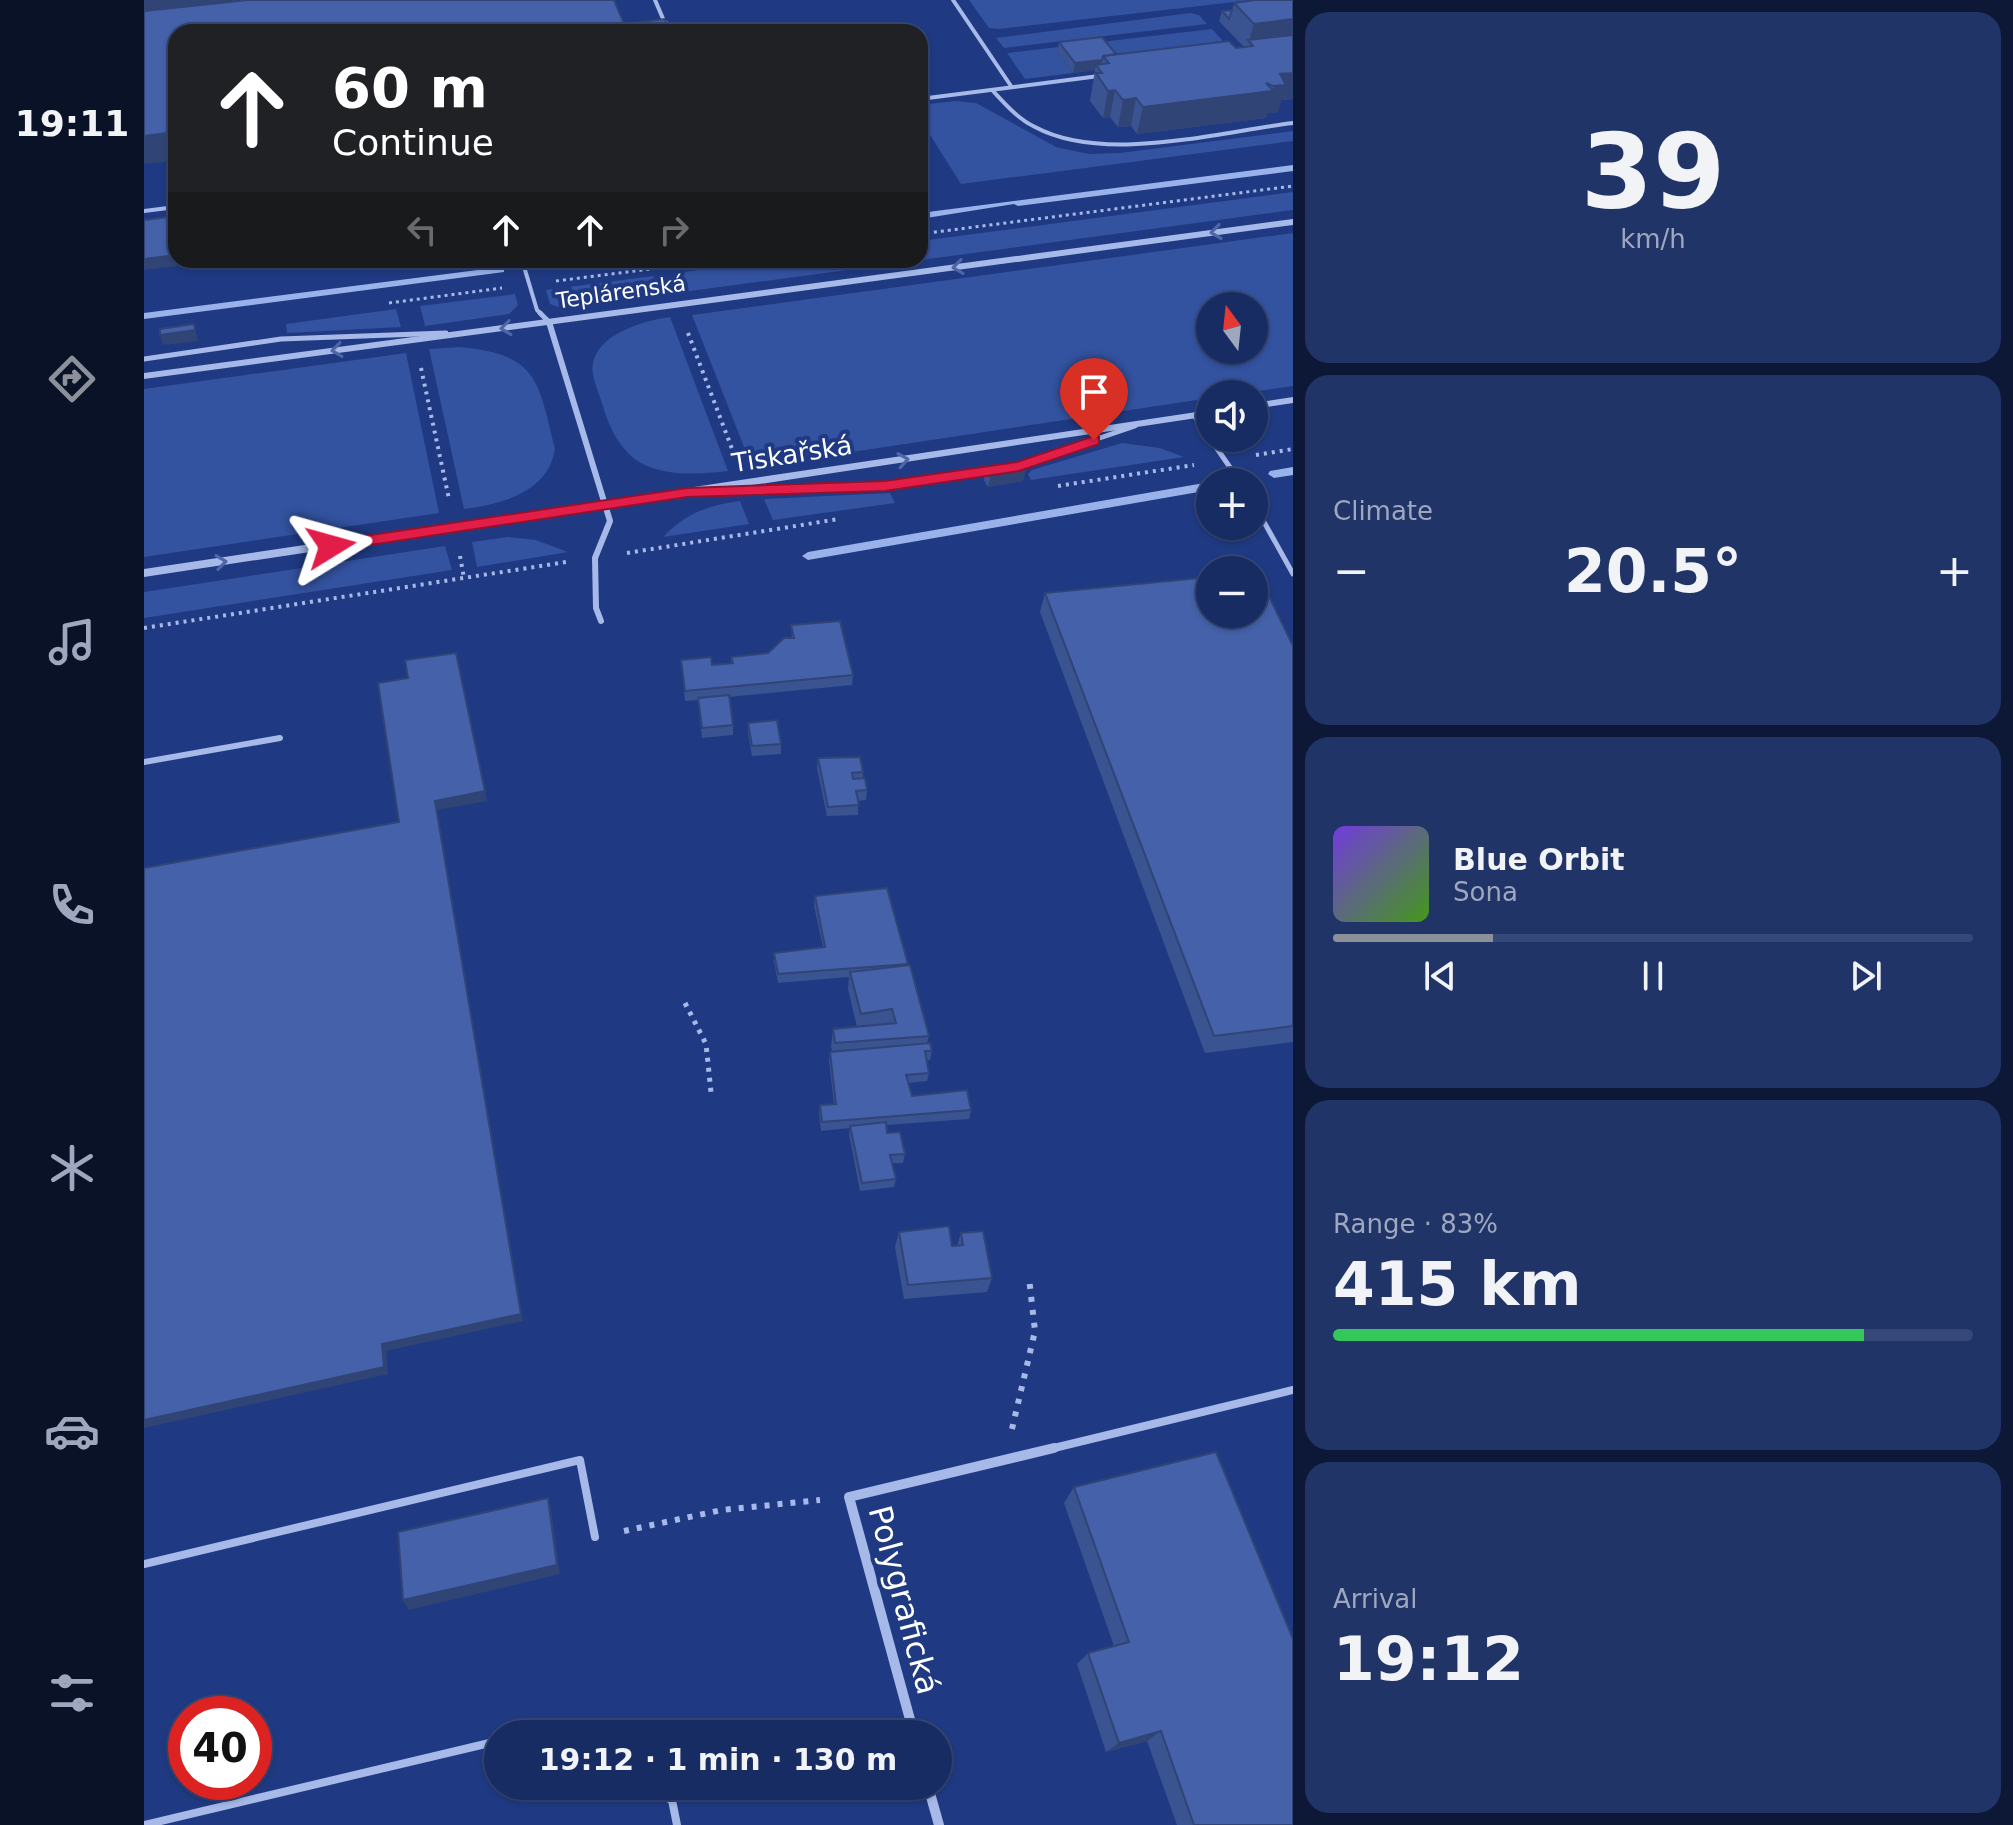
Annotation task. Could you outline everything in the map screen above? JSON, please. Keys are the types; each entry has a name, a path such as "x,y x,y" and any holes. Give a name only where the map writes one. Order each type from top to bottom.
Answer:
{"street":[{"name":"Teplárenská","path":"144,376 1293,222"},
{"path":"549,322 606,505 609,528 595,558 596,608 601,621"},
{"path":"1268,404 1293,400"},
{"name":"Tiskařská","path":"144,573 1194,415"},
{"name":"Polygrafická","path":"910,1720 849,1497 1054,1448"},
{"path":"932,1800 939,1825"}],"lane":[{"path":"655,0 668,24"},
{"path":"953,0 1011,86"},
{"path":"928,98 1104,75"},
{"path":"993,91 1008,111 1077,143 1136,144 1293,123"},
{"path":"144,211 168,208"},
{"path":"524,268 537,310 549,322"},
{"path":"144,359 281,339 470,332"},
{"path":"1194,415 1230,468"},
{"path":"687,492 885,486 1019,466 1144,423"},
{"path":"1268,529 1293,574"},
{"path":"144,762 280,738"},
{"path":"1054,1448 1293,1390"},
{"path":"144,1564 580,1460 595,1537"},
{"path":"144,1825 484,1744"},
{"path":"672,1800 677,1825"}],"path":[{"path":"928,233 1293,186"},
{"path":"544,283 660,268"},
{"path":"687,331 735,455"},
{"path":"421,367 452,512"},
{"path":"1251,456 1293,449"},
{"path":"1044,488 1198,464"},
{"path":"144,628 842,519"},
{"path":"458,543 464,578"},
{"path":"685,1003 706,1044 711,1092"},
{"path":"1007,1457 1017,1398 1035,1331 1029,1278"},
{"path":"693,1516 722,1510 849,1497"}],"shaded area":[{"path":"969,0 1252,0 999,29 989,28"},
{"path":"1190,13 1199,15 1207,24 1004,48 996,38"},
{"path":"1212,29 1234,53 1159,63 1058,53 1073,73 1025,79 1007,53"},
{"path":"956,101 976,103 1056,147 1089,154 1120,153 1293,131 1293,141 961,184 928,132 928,104"},
{"path":"1293,192 1293,210 928,259 928,240"},
{"path":"1293,233 1293,386 1268,390 1268,380 1196,380 1196,400 752,467 692,315"},
{"path":"714,268 862,268 683,292 676,273"},
{"path":"653,276 661,294 561,308 550,304 546,290"},
{"path":"515,294 518,305 509,314 425,326 420,306"},
{"path":"396,309 401,327 287,333 286,324"},
{"path":"670,317 728,471 674,473 643,464 623,448 607,418 593,374 599,350 619,333 645,322"},
{"path":"459,347 505,356 520,364 538,388 555,449 551,464 543,476 521,494 493,504 464,509 429,349"},
{"path":"406,353 439,513 144,557 144,389"},
{"path":"1122,443 1160,448 1184,457 1031,480 1028,474 1032,470"},
{"path":"890,493 895,503 773,520 764,499"},
{"path":"740,501 749,524 663,537 698,512"},
{"path":"508,537 536,540 568,552 477,567 472,542"},
{"path":"445,546 452,570 144,618 144,592"}],"building":[{"path":"248,0 614,0 624,24 168,24 168,133 144,136 144,11"},
{"path":"1293,0 1293,19 1254,24 1234,3"},
{"path":"1232,10 1229,19 1222,11"},
{"path":"665,19 667,24 624,24"},
{"path":"1293,35 1293,73 1280,74 1286,85 1266,83 1273,91 1143,107 1136,98 1123,100 1115,90 1108,91 1096,73 1102,73 1096,65 1109,63 1103,56 1229,41 1236,48 1253,46 1248,40"},
{"path":"1102,37 1116,54 1103,56 1102,60 1075,63 1059,42"},
{"path":"168,217 168,256 144,259 144,220"},
{"path":"194,324 195,330 160,335 160,329"},
{"path":"1021,464 1025,471 990,477 986,469"},
{"path":"1196,578 1196,628 1268,628 1268,594 1293,646 1293,1026 1214,1036 1045,593"},
{"path":"840,621 853,675 685,691 681,660 711,657 712,665 733,663 731,657 768,653 784,638 794,638 791,625"},
{"path":"456,653 485,791 435,801 521,1314 382,1344 384,1367 144,1420 144,868 399,822 378,683 408,678 405,660"},
{"path":"729,695 733,725 702,728 698,698"},
{"path":"777,720 781,744 752,746 748,723"},
{"path":"860,757 863,772 852,773 853,779 865,778 867,790 856,791 859,805 828,807 818,758"},
{"path":"887,888 908,964 778,974 774,953 825,947 815,896"},
{"path":"910,965 929,1036 835,1043 833,1029 896,1023 892,1009 861,1014 850,972"},
{"path":"930,1043 932,1051 925,1051 929,1073 906,1075 912,1096 967,1090 971,1110 822,1122 820,1105 836,1104 830,1052"},
{"path":"886,1122 887,1133 900,1132 905,1154 890,1155 896,1179 862,1183 850,1126"},
{"path":"949,1226 952,1246 963,1245 961,1233 983,1231 992,1278 908,1285 899,1232"},
{"path":"1216,1452 1293,1639 1293,1825 1194,1825 1161,1731 1119,1743 1088,1653 1129,1642 1074,1487"},
{"path":"548,1498 557,1565 403,1600 398,1532"}],"waterway":[{"path":"1018,203 1293,168"},
{"path":"928,215 1010,204"},
{"path":"144,316 501,270"},
{"path":"1274,474 1293,471"},
{"path":"808,556 1196,488"}],"route":[{"path":"331,546 687,492 885,486 1019,466 1094,440"}]}
